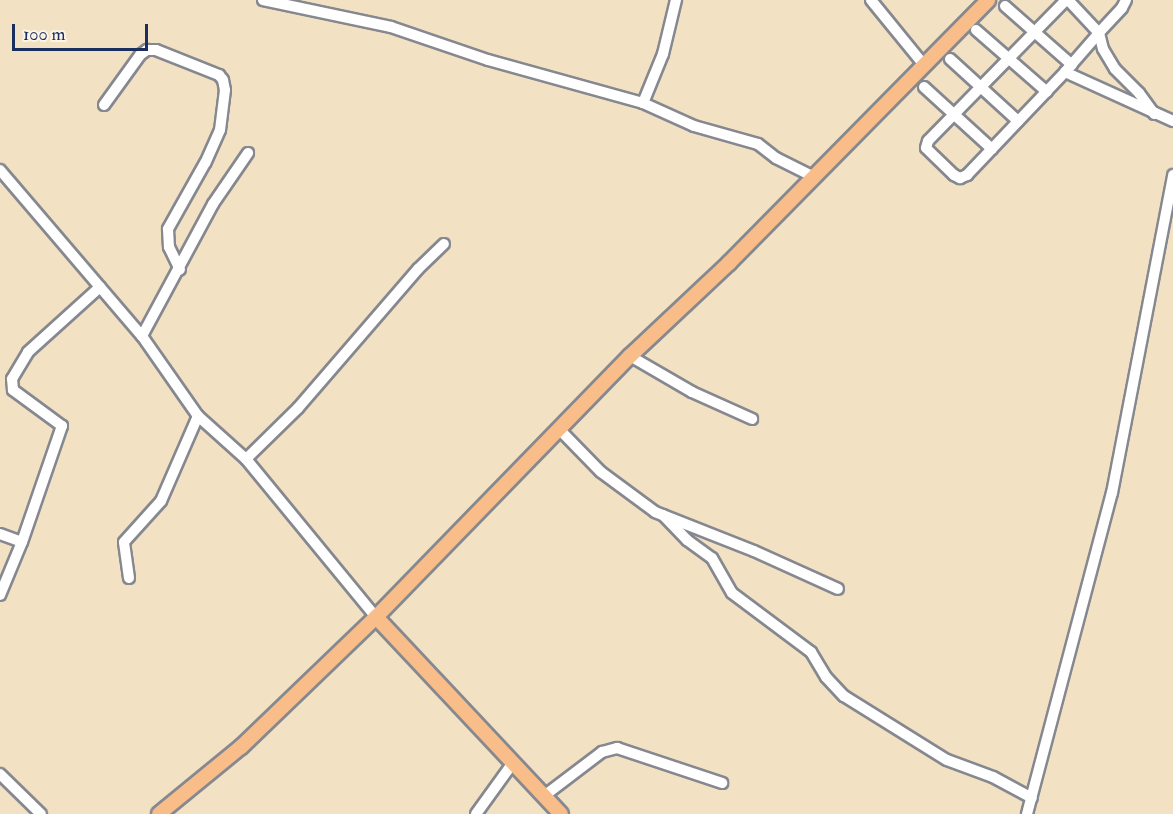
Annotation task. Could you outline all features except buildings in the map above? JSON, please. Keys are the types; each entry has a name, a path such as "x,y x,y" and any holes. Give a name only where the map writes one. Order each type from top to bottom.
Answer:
{"main road":[{"path":"159,814 241,747 376,617 630,356 729,263 988,0"},
{"path":"376,617 561,814"}],"street":[{"path":"263,0 301,4 391,27 488,60 643,103 694,126 759,144 776,158 814,177"},
{"path":"643,103 663,54 676,0"},
{"path":"871,0 924,65"},
{"path":"1126,0 1122,8 1099,33 1068,69 967,175 960,178 954,175 926,148 926,145 953,115 1067,0 1099,33 1103,50 1115,69 1139,93 1154,114"},
{"path":"1005,6 1034,32 1068,69 1154,114 1173,121"},
{"path":"976,30 1007,60 1047,92"},
{"path":"104,105 140,55 147,51 156,50 219,75 223,80 225,90 220,130 205,163 168,229 169,247 180,270"},
{"path":"950,59 1018,121"},
{"path":"924,87 992,149"},
{"path":"142,336 180,270 213,204 248,153"},
{"path":"0,170 142,336 198,416 246,459 376,617"},
{"path":"1027,814 1112,493 1172,191 1173,175"},
{"path":"246,459 298,408 394,296 444,244"},
{"path":"0,595 22,542 63,426 13,390 12,379 28,351 100,287"},
{"path":"630,356 692,392 752,419"},
{"path":"129,579 124,542 161,501 198,416"},
{"path":"560,429 623,491 663,515 754,551 838,589"},
{"path":"663,515 687,540 712,558 732,593 811,652 826,677 844,696 947,760 993,777 1032,798"},
{"path":"0,534 22,542"},
{"path":"544,796 602,752 617,748 722,783"},
{"path":"476,814 512,764"},
{"path":"0,774 41,814"}]}
